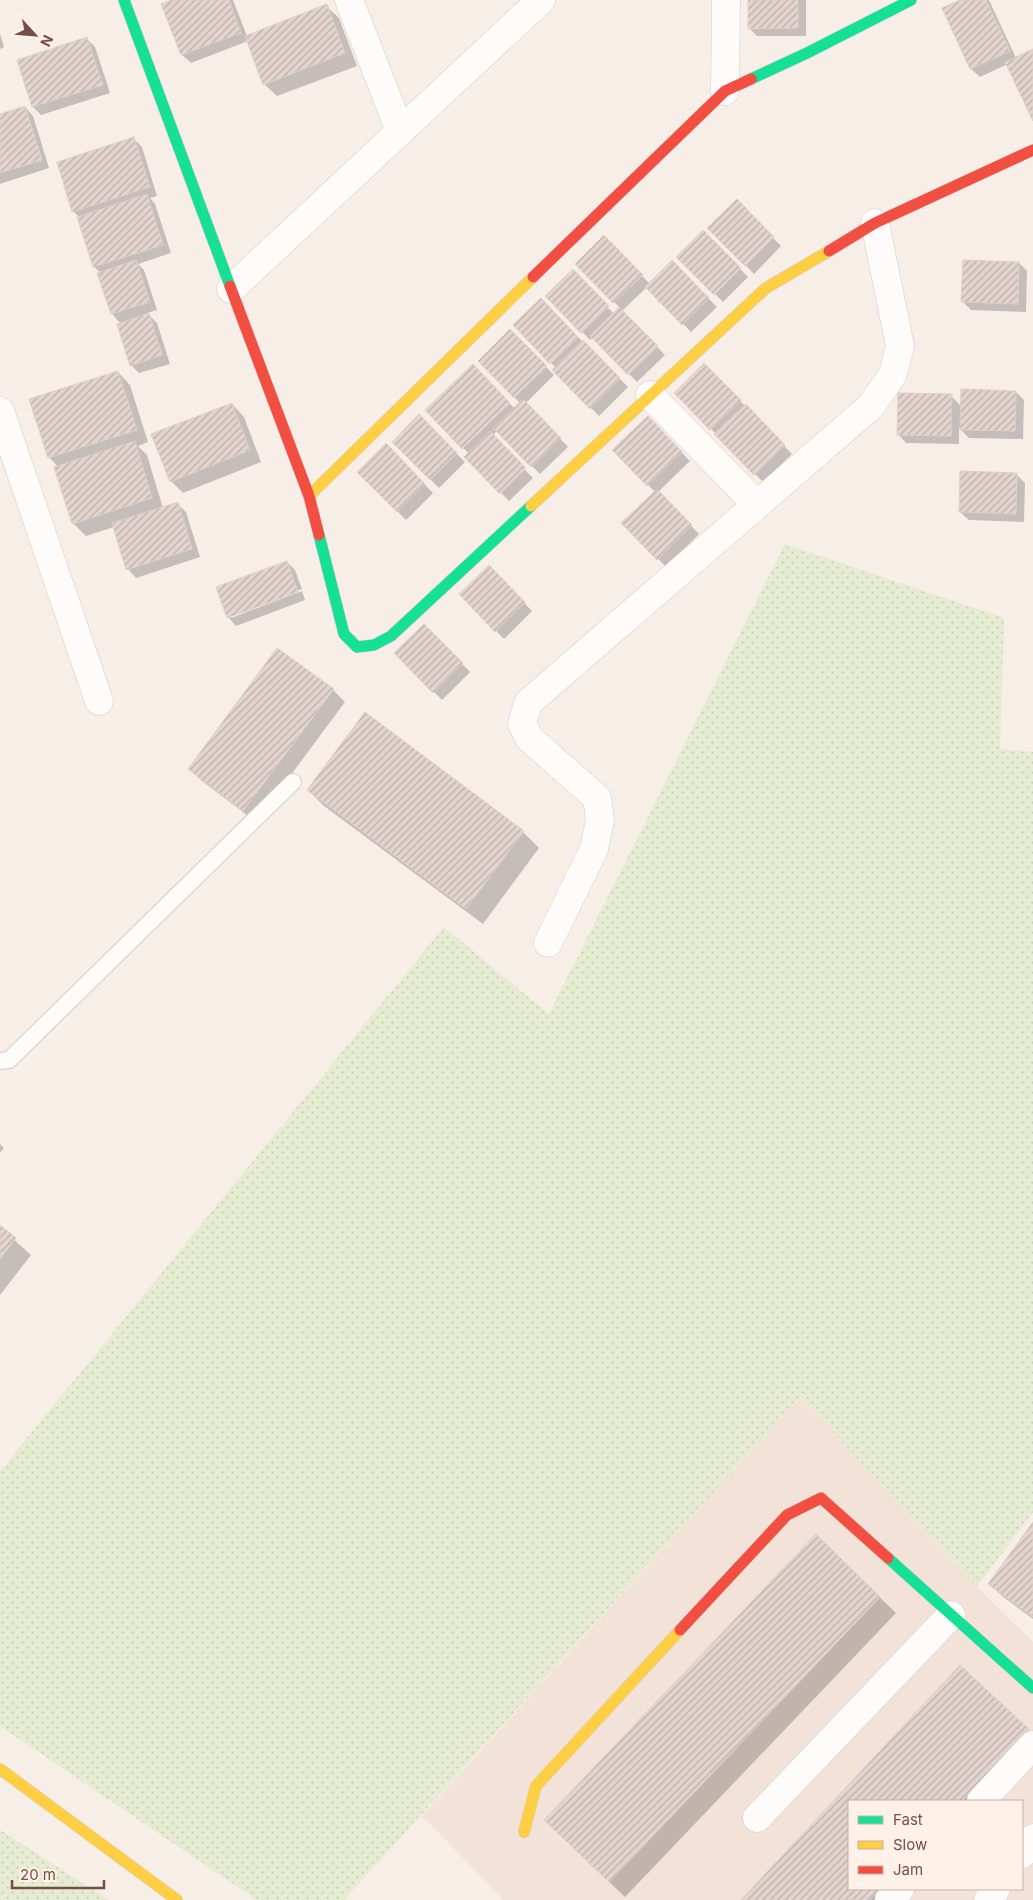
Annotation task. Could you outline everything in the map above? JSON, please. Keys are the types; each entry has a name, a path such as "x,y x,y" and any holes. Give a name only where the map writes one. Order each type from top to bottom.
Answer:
{"street":[{"path":"124,0 310,496 344,634 357,648 374,645 391,636 766,288 875,223 1033,150"},
{"path":"349,0 400,131"},
{"path":"231,288 541,0"},
{"path":"725,92 726,0"},
{"path":"310,496 725,92 807,52 902,2"},
{"path":"548,943 594,849 600,820 597,798 529,738 522,724 528,703 871,406 893,374 900,346 875,223"},
{"path":"650,395 757,505"},
{"path":"0,411 99,700"},
{"path":"524,1832 536,1786 787,1515 821,1498 1033,1688"},
{"path":"757,1818 951,1615"},
{"path":"982,1800 1033,1745"},
{"path":"0,1769 177,1900"},
{"path":"1023,1853 1033,1838"},
{"path":"889,1900 899,1890"}],"lane":[{"path":"0,1061 9,1060 293,782"}],"shaded area":[{"path":"800,1397 977,1587 1033,1642 1033,1900 504,1900 422,1816"}],"green space":[{"path":"785,544 1004,618 1000,749 1033,752 1033,1512 977,1587 800,1397 344,1900 257,1900 0,1726 0,1471 444,927 549,1014"},
{"path":"0,1830 109,1900 0,1900"}],"building":[{"path":"171,0 229,0 241,33 181,55 161,4"},
{"path":"748,0 798,0 798,28 748,29"},
{"path":"960,0 986,0 1010,51 970,69 942,8"},
{"path":"327,4 345,53 263,85 245,36"},
{"path":"87,37 103,85 32,107 17,60"},
{"path":"1033,49 1033,121 1005,62"},
{"path":"25,106 42,160 0,173 0,114"},
{"path":"134,137 150,187 72,212 57,162"},
{"path":"147,194 163,245 93,267 77,217"},
{"path":"737,199 774,237 745,266 707,228"},
{"path":"703,230 741,268 714,295 676,257"},
{"path":"604,235 643,275 613,303 575,264"},
{"path":"136,260 150,302 111,314 97,273"},
{"path":"672,260 709,298 682,325 645,287"},
{"path":"963,260 1019,262 1018,304 961,302"},
{"path":"573,269 609,306 581,333 545,296"},
{"path":"541,298 578,337 550,364 513,325"},
{"path":"619,307 658,346 628,375 590,336"},
{"path":"149,313 162,355 130,366 117,324"},
{"path":"510,329 547,366 514,398 478,361"},
{"path":"583,340 620,378 590,409 552,370"},
{"path":"704,363 741,400 710,430 674,393"},
{"path":"473,364 510,403 462,449 425,410"},
{"path":"118,371 137,430 48,458 29,399"},
{"path":"961,389 1016,391 1015,431 960,430"},
{"path":"898,393 952,394 951,436 897,435"},
{"path":"523,399 561,438 531,467 493,428"},
{"path":"232,403 250,450 170,482 151,434"},
{"path":"746,404 785,445 754,475 714,434"},
{"path":"419,414 457,453 430,480 392,442"},
{"path":"648,416 682,452 647,486 612,450"},
{"path":"490,431 526,468 500,494 464,457"},
{"path":"135,441 152,498 72,524 54,467"},
{"path":"386,443 425,484 397,512 357,472"},
{"path":"960,471 1017,473 1016,514 959,512"},
{"path":"657,489 692,525 657,560 621,523"},
{"path":"178,502 192,549 126,570 112,523"},
{"path":"287,561 298,592 227,618 216,587"},
{"path":"489,565 525,602 495,632 459,594"},
{"path":"424,624 463,663 433,693 394,653"},
{"path":"277,648 334,689 243,811 188,769"},
{"path":"365,712 524,831 466,909 307,790"},
{"path":"0,1225 16,1238 0,1259"},
{"path":"1033,1522 1033,1617 988,1584"},
{"path":"816,1534 880,1597 609,1882 544,1820"},
{"path":"960,1665 1029,1729 963,1800 848,1800 848,1890 879,1890 869,1900 741,1900"}],"traffic: fast":[{"path":"124,0 230,286"},
{"path":"751,79 911,0"},
{"path":"319,535 344,634 357,647 374,645 391,636 531,506"},
{"path":"888,1558 1033,1688"}],"traffic: slow":[{"path":"531,506 766,288 829,251"},
{"path":"309,496 533,277"},
{"path":"524,1832 536,1786 680,1630"},
{"path":"0,1769 177,1900"}],"traffic: jam":[{"path":"533,277 725,91 751,79"},
{"path":"829,251 875,223 1033,150"},
{"path":"230,286 309,496 319,535"},
{"path":"680,1630 787,1515 821,1498 888,1558"}]}
